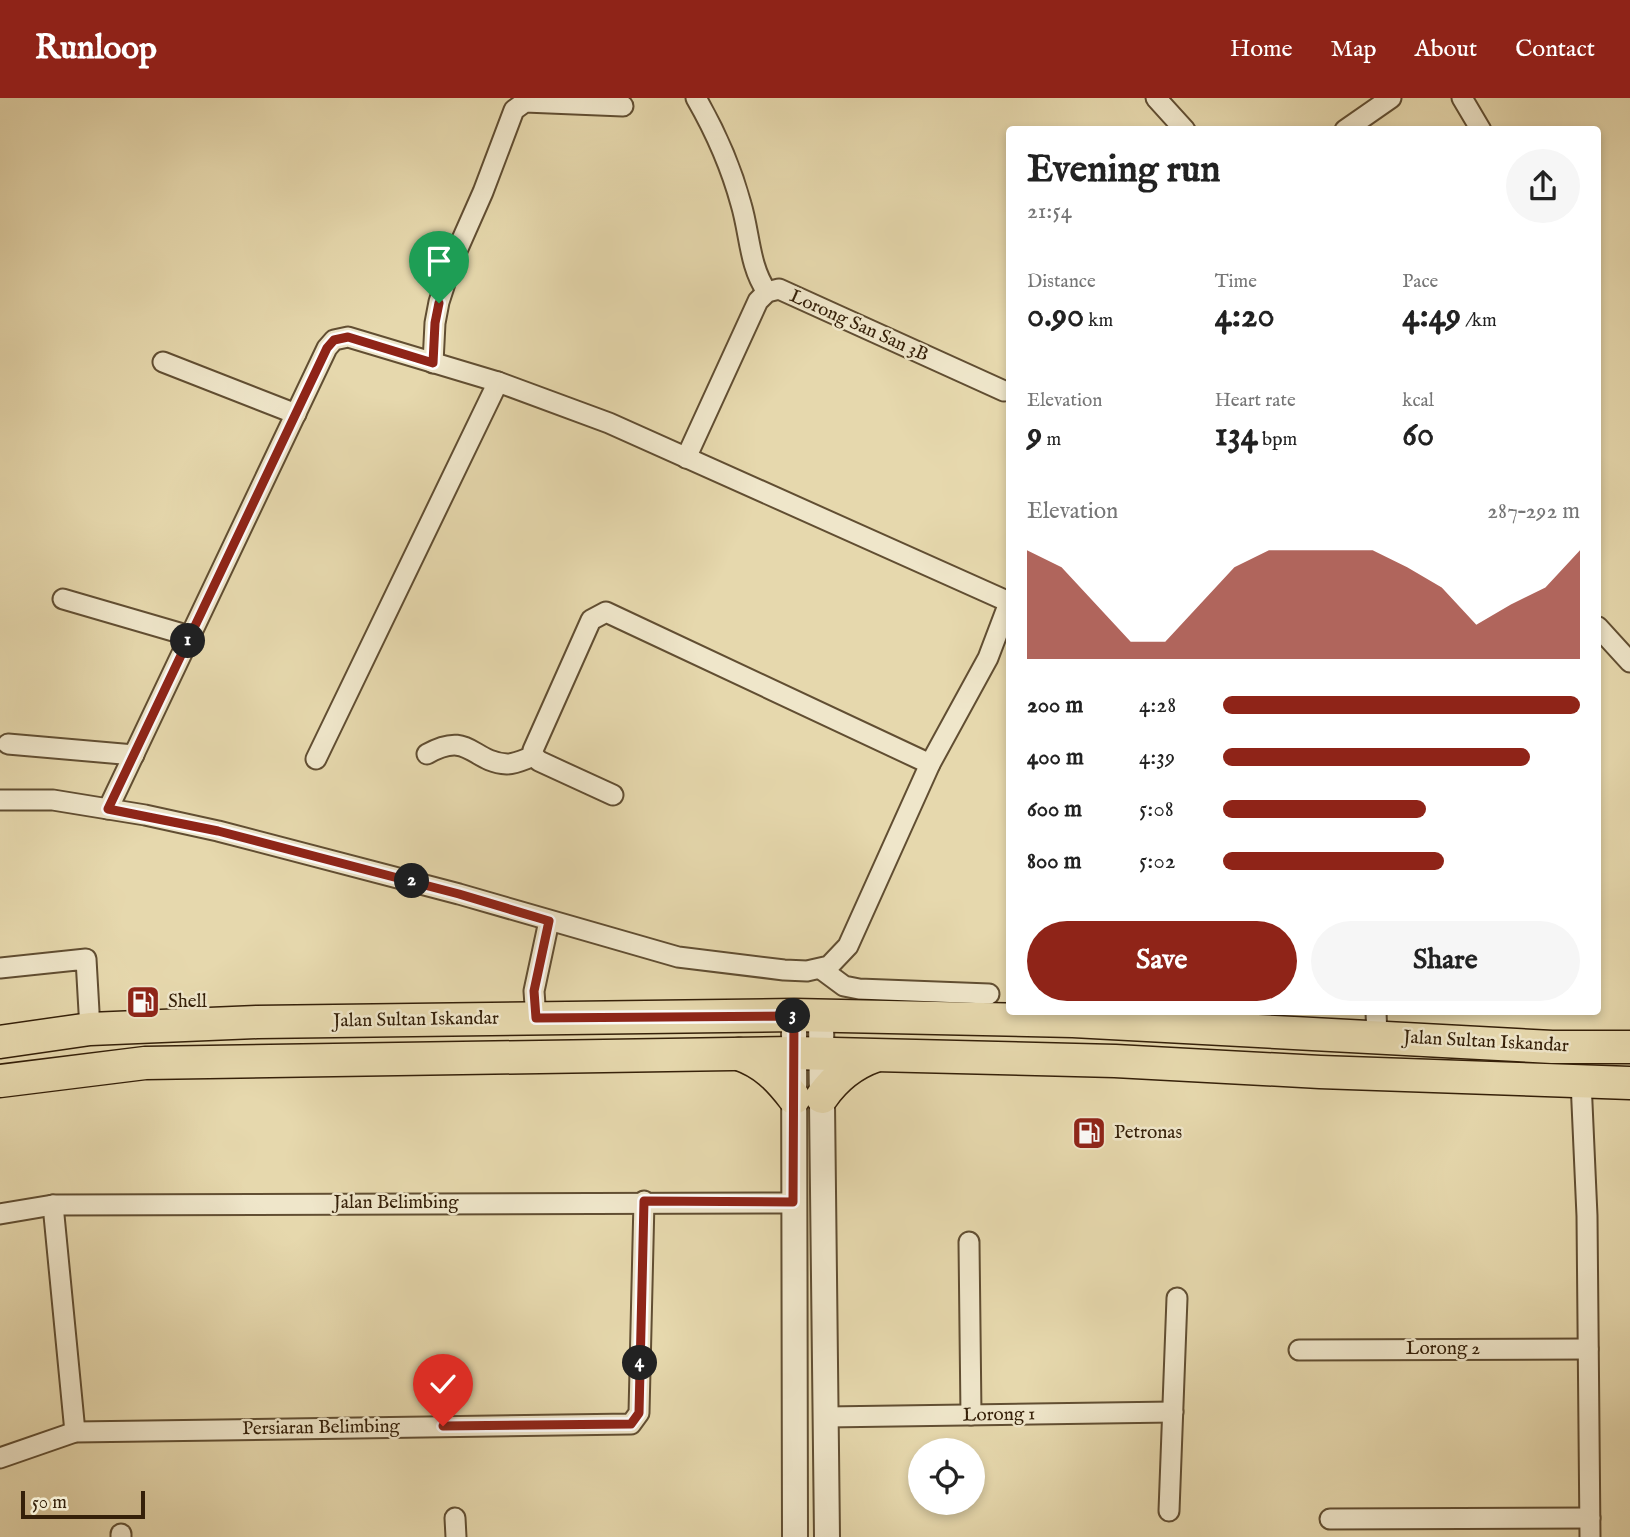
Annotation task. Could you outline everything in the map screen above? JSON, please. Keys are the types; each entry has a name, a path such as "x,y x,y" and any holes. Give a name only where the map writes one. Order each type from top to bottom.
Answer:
{"main road":[{"name":"Jalan Sultan Iskandar","path":"0,1042 90,1029 257,1022 1074,1016 1377,1024 1552,1046 1630,1047"},
{"name":"Jalan Sultan Iskandar","path":"0,1081 145,1063 807,1053 1115,1060 1320,1072 1630,1083"},
{"path":"738,1054 755,1060 808,1097 833,1082 846,1069 880,1054"}],"street":[{"path":"696,98 724,154 741,202 757,277 767,292"},
{"path":"1156,98 1181,126"},
{"path":"1351,126 1391,98"},
{"path":"1462,98 1479,126"},
{"path":"433,363 435,323 442,292 514,110 524,102 623,106"},
{"name":"Lorong San San 3B","path":"686,458 758,301 767,292 779,289 1004,391"},
{"path":"108,809 327,348 334,340 348,337 499,382 609,423 1006,600"},
{"path":"163,362 296,414"},
{"path":"316,758 499,382"},
{"path":"63,599 190,635"},
{"path":"0,800 53,800 218,831 459,894 678,957 784,970 821,969 829,966 848,946 930,764 988,658 1006,609"},
{"path":"613,795 539,761 533,750 591,620 606,612 930,764"},
{"path":"1601,629 1630,662"},
{"path":"8,744 134,755"},
{"path":"427,754 448,744 458,744 496,762 508,764 534,756"},
{"path":"536,1018 534,991 549,921"},
{"path":"0,968 86,959 90,1029"},
{"path":"821,969 844,986 859,989 989,994"},
{"path":"807,1016 808,1097 826,1417 827,1537"},
{"path":"1330,1519 1590,1527 1587,1216 1581,1081"},
{"path":"795,1537 793,1202 808,1097"},
{"name":"Persiaran Belimbing","path":"0,1458 75,1432 631,1424 639,1413 644,1201"},
{"name":"Jalan Belimbing","path":"0,1214 53,1206 793,1202"},
{"path":"53,1206 75,1432"},
{"path":"969,1241 971,1415"},
{"path":"1169,1511 1177,1298"},
{"name":"Lorong 2","path":"1298,1350 1588,1349"},
{"name":"Lorong 1","path":"826,1417 1173,1412"}],"place":[{"name":"Shell","path":"143,1002"},
{"name":"Petronas","path":"1089,1133"}],"route":[{"path":"439,303 433,363 348,337 334,340 327,348 108,809 218,831 459,894 549,921 534,991 536,1018 794,1016 793,1202 644,1201 639,1413 636,1419 631,1424 443,1426"}]}
